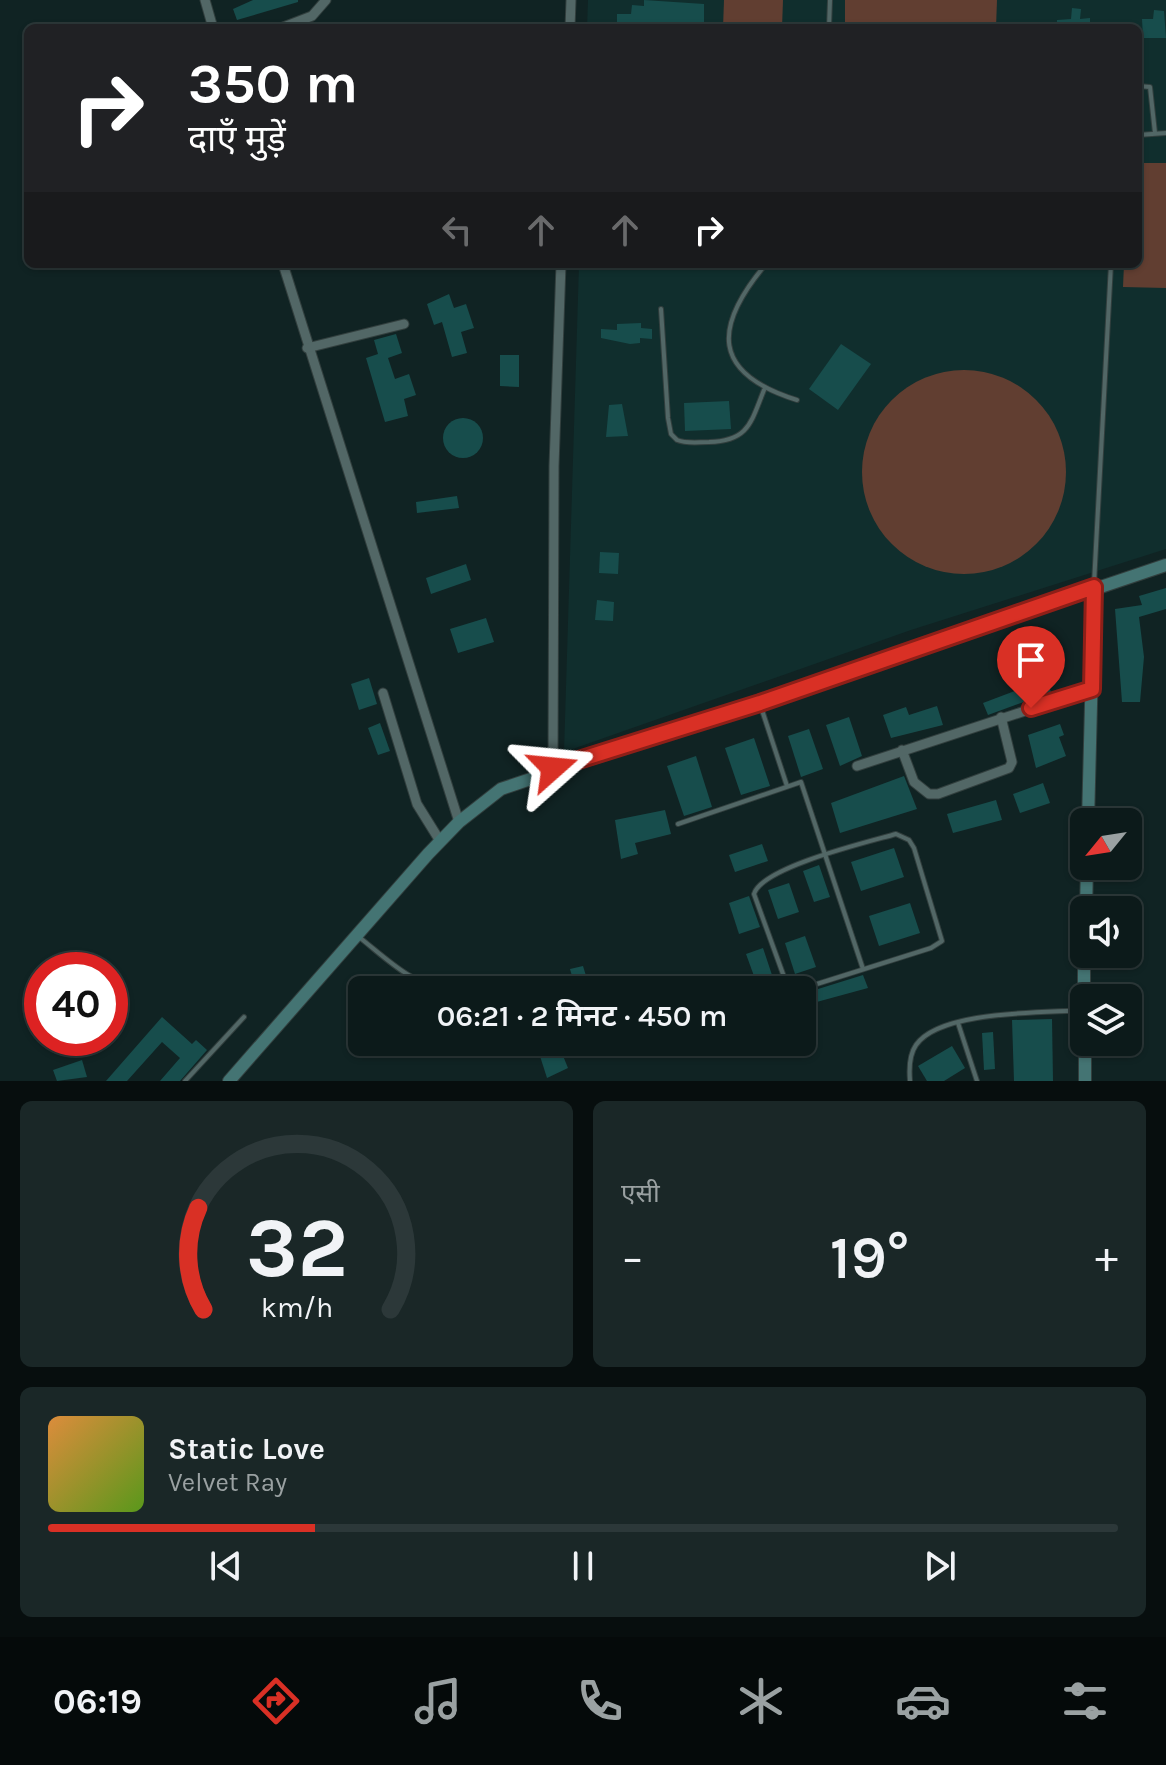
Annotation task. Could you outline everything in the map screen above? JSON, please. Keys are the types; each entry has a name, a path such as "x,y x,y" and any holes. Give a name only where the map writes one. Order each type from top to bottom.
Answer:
{"street":[{"path":"205,0 212,24"},
{"path":"291,24 312,16 326,0"},
{"path":"570,24 571,0"},
{"path":"284,268 459,822"},
{"path":"553,768 554,466 561,268"},
{"path":"307,348 404,324"},
{"path":"229,1081 440,841 501,789 553,768 760,703 1166,565"},
{"path":"1088,808 1094,587"},
{"path":"857,766 1092,689"},
{"path":"383,693 417,804 440,841"},
{"path":"902,750 914,782 929,794 938,794 1009,768 1012,762 1001,717"},
{"path":"1085,1056 1085,1081"}],"lane":[{"path":"829,24 830,0"},
{"path":"1142,86 1150,87 1155,133"},
{"path":"1142,135 1166,133"},
{"path":"763,268 735,306 730,328 738,367 749,380 764,390 797,400"},
{"path":"1094,587 1111,268"},
{"path":"661,309 668,418 671,434 677,440 723,442 737,438 750,422 764,390"},
{"path":"760,703 787,786"},
{"path":"678,824 801,782 823,856 863,969"},
{"path":"896,834 909,840 942,941 931,948 801,989 787,985 754,894 756,888 767,879 823,856 896,834"},
{"path":"357,935 407,976"},
{"path":"910,1081 910,1061 918,1042 958,1022 1070,1011"},
{"path":"185,1081 244,1017"},
{"path":"958,1022 977,1081"}],"shaded area":[{"path":"588,0 1166,0 1166,549 911,630 564,752 579,268 1142,268 1142,24 587,24"},
{"path":"724,0 783,0 782,24 723,24"},
{"path":"845,0 997,0 996,24 845,24"},
{"path":"1142,163 1166,163 1166,288 1123,287 1124,268 1142,268"},
{"path":"964,370 1003,378 1021,387 1036,400 1049,415 1058,433 1066,472 1058,511 1049,529 1036,544 1021,557 1003,566 964,574 925,566 907,557 892,544 879,529 870,511 862,472 870,433 879,415 892,400 907,387 925,378"}],"building":[{"path":"253,0 298,2 237,20 233,9"},
{"path":"644,0 704,4 704,24 617,24 617,14 631,14 632,5 644,6"},
{"path":"1072,8 1081,9 1080,19 1090,18 1090,24 1057,24 1057,20 1071,19"},
{"path":"1154,10 1164,11 1166,38 1143,38 1142,19 1153,19"},
{"path":"449,294 454,308 466,304 474,328 461,332 467,353 452,357 442,322 434,325 427,304"},
{"path":"641,323 641,328 652,329 652,339 640,338 640,343 630,344 601,338 601,329 617,330 617,324"},
{"path":"396,334 402,353 388,358 395,379 409,374 416,395 404,399 408,416 385,422 366,358 378,354 374,340"},
{"path":"841,344 871,364 838,410 809,389"},
{"path":"500,355 519,355 519,387 500,386"},
{"path":"729,401 731,429 685,431 684,403"},
{"path":"622,404 628,436 606,437 609,405"},
{"path":"463,418 477,424 483,438 477,452 463,458 449,452 443,438 449,424"},
{"path":"457,496 459,508 417,513 416,502"},
{"path":"600,552 619,553 618,574 599,573"},
{"path":"466,564 471,580 431,594 426,578"},
{"path":"1166,588 1166,609 1139,617 1144,657 1140,702 1122,702 1115,609 1142,605 1139,596"},
{"path":"597,600 614,602 613,621 595,620"},
{"path":"486,618 494,642 458,653 450,629"},
{"path":"369,678 377,704 359,710 351,684"},
{"path":"1046,679 1051,692 988,715 983,703"},
{"path":"937,706 943,725 891,738 883,715 906,707 909,715"},
{"path":"849,717 862,756 840,766 826,725"},
{"path":"380,723 390,751 378,755 368,728"},
{"path":"1060,724 1064,735 1059,737 1066,756 1036,768 1028,735"},
{"path":"809,729 823,769 801,777 788,736"},
{"path":"754,738 770,786 741,795 725,748"},
{"path":"696,756 712,807 684,816 667,766"},
{"path":"904,776 917,809 840,833 831,803"},
{"path":"1043,783 1050,803 1020,813 1013,794"},
{"path":"996,800 1002,820 953,833 947,814"},
{"path":"665,810 671,834 635,843 638,854 621,859 615,820"},
{"path":"762,844 768,861 735,872 729,855"},
{"path":"894,848 904,877 861,891 851,862"},
{"path":"819,865 830,897 814,902 803,871"},
{"path":"789,883 799,912 778,919 768,890"},
{"path":"749,896 760,927 739,934 729,903"},
{"path":"910,903 920,933 879,946 869,916"},
{"path":"805,936 816,967 795,974 785,943"},
{"path":"763,948 772,976 754,976 746,954"},
{"path":"583,966 586,976 572,976 570,969"},
{"path":"863,975 868,988 816,1002 816,990"},
{"path":"162,1017 192,1044 196,1040 207,1050 180,1081 160,1081 180,1058 162,1042 127,1081 106,1081"},
{"path":"1052,1019 1053,1081 1014,1081 1012,1020"},
{"path":"993,1032 995,1069 984,1070 982,1033"},
{"path":"952,1046 965,1068 944,1081 927,1081 918,1066"},
{"path":"540,1056 563,1056 568,1068 547,1078"},
{"path":"82,1060 87,1077 57,1081 53,1070"}],"route":[{"path":"553,768 760,703 1094,587 1092,689 1031,708"}]}
